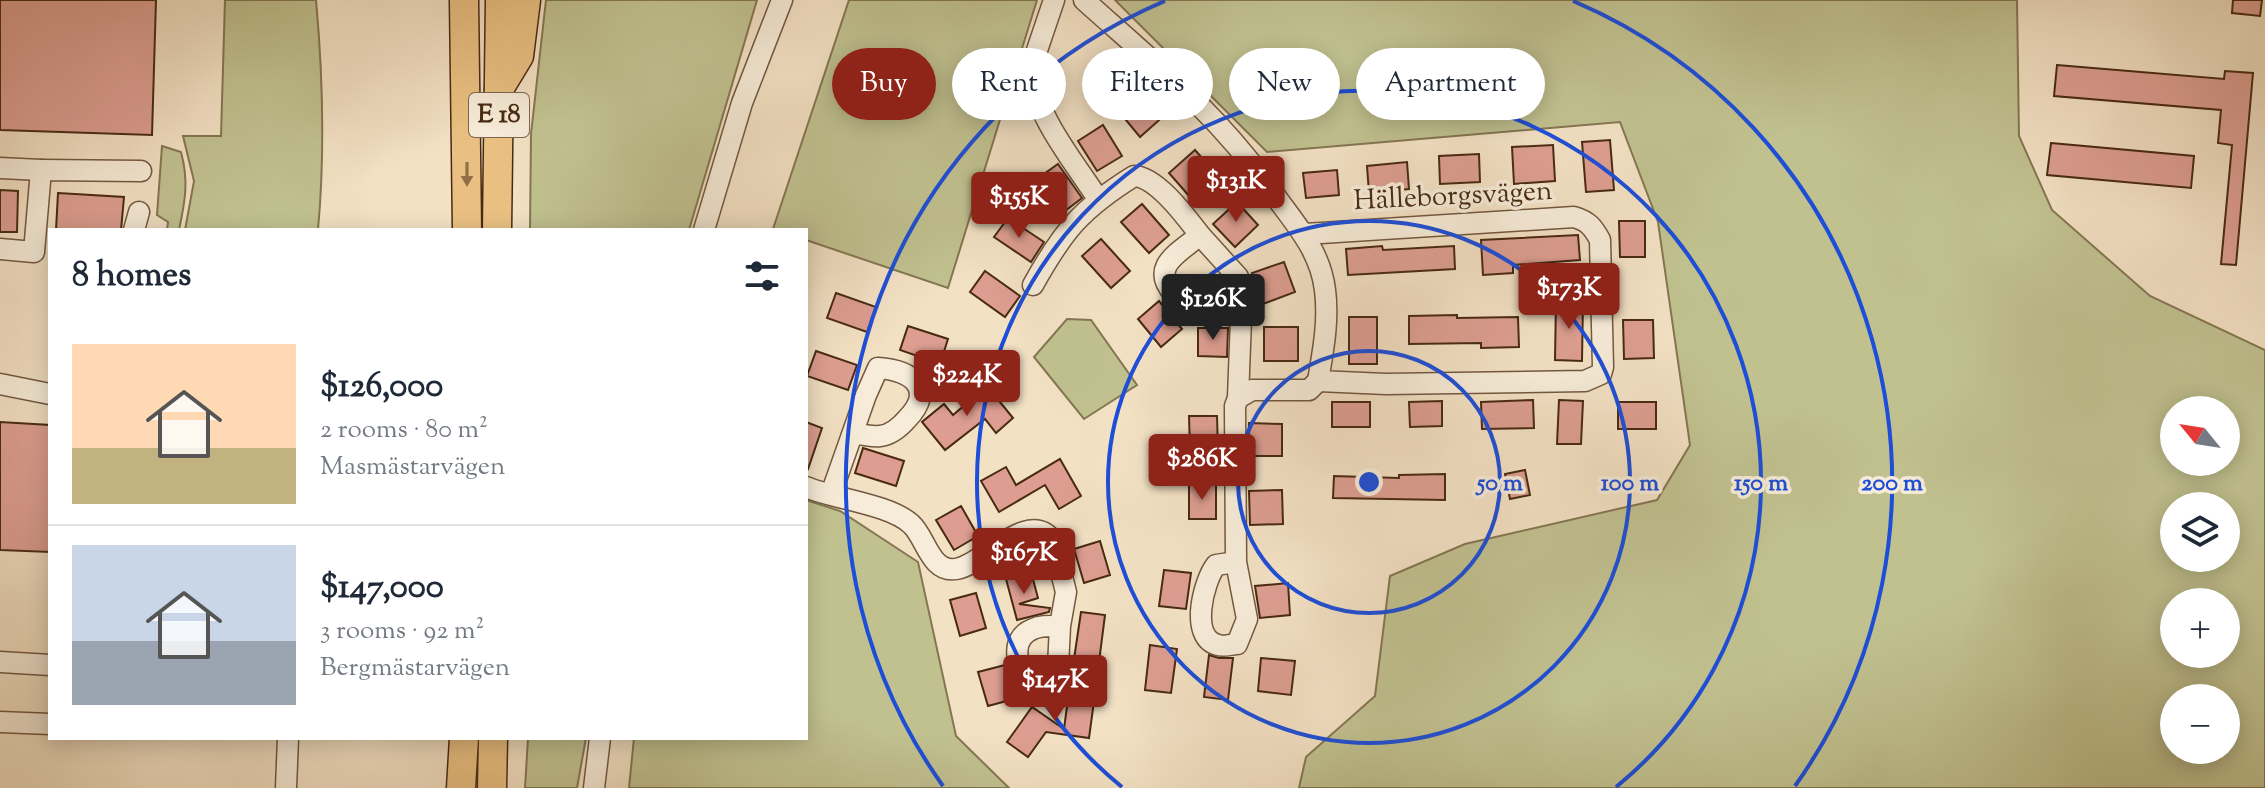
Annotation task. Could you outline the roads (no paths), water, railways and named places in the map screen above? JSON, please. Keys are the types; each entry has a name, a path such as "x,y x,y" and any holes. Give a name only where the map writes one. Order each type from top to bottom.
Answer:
{"highway":[{"name":"E 18","path":"464,0 467,228"},
{"name":"E 18","path":"497,228 500,0"},
{"name":"E 18","path":"499,89 519,56 526,0"},
{"path":"461,788 464,740"},
{"path":"492,788 493,740"}],"street":[{"path":"705,228 742,103 782,0"},
{"path":"1054,0 1031,68 1032,78 1049,120 1098,199"},
{"path":"1084,0 1174,78 1227,131 1311,244 1325,290 1327,328 1318,381 1309,390 1252,390 1238,398"},
{"path":"0,168 141,171"},
{"path":"0,249 34,252 41,170"},
{"path":"1033,285 1064,234 1098,199 1134,176 1154,183 1238,277 1242,292 1238,398 1235,406 1236,562"},
{"name":"Hälleborgsvägen","path":"1305,234 1574,217 1585,220 1600,240 1603,367 1596,378 1585,381 1386,384 1318,381"},
{"path":"1200,235 1169,262 1163,270 1164,280 1192,312 1228,314 1241,319"},
{"path":"0,384 48,394"},
{"path":"831,494 854,433"},
{"path":"808,488 899,516 917,531 935,562 942,567 955,569 970,564 1025,531 1039,530 1049,535 1066,592 1060,626"},
{"path":"0,662 48,665"},
{"path":"0,722 48,724"},
{"path":"286,788 288,740"},
{"path":"594,788 600,740"}]}
